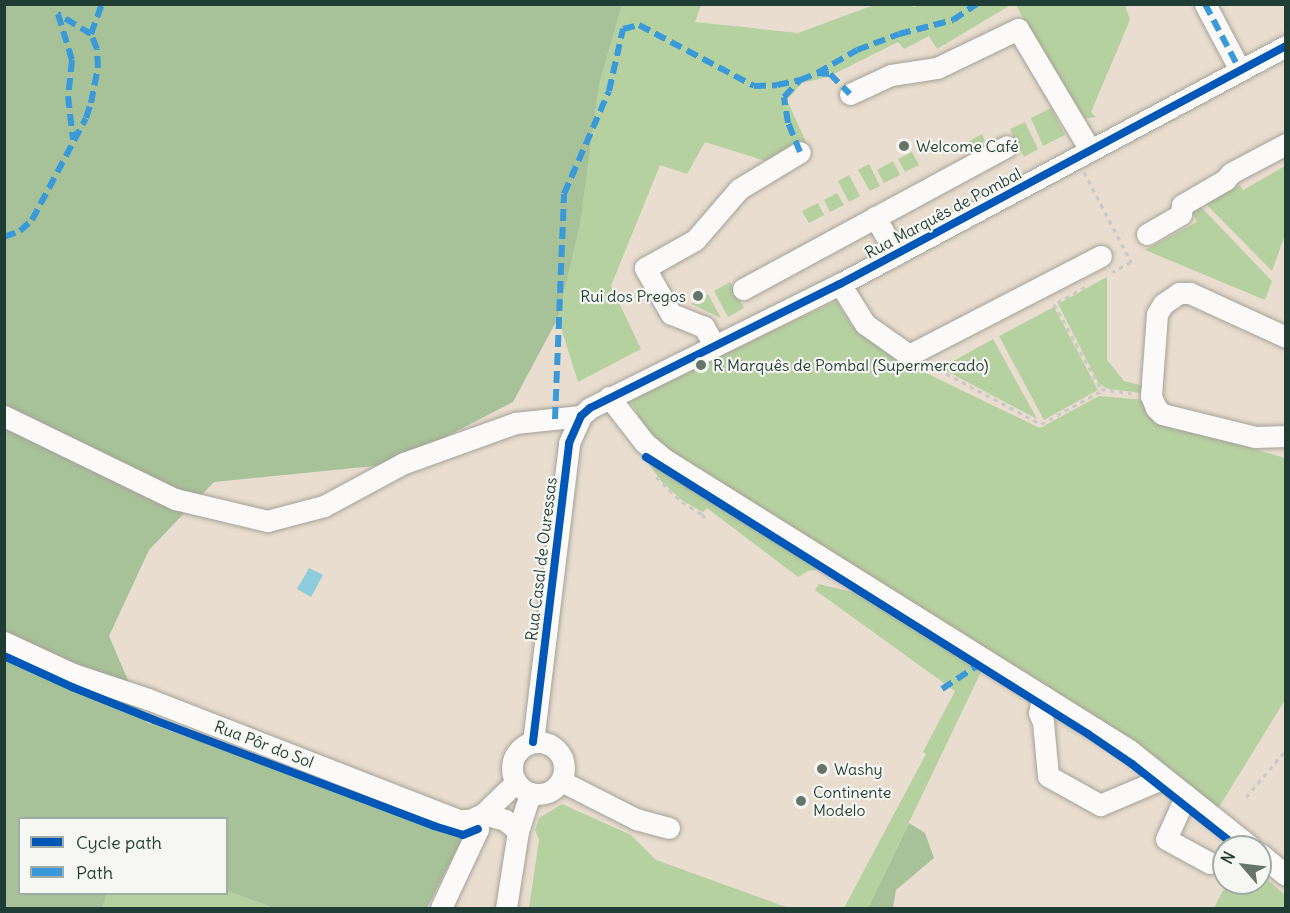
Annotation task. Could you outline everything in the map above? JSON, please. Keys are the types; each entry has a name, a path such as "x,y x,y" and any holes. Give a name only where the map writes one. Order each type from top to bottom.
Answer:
{"street":[{"path":"1205,4 1240,70"},
{"path":"850,94 891,75 937,68 1018,29 1083,154"},
{"name":"Rua Marquês de Pombal","path":"609,397 840,284 1286,46"},
{"path":"1147,234 1180,214 1182,205 1225,180 1231,173 1286,144"},
{"path":"743,289 1007,146"},
{"path":"714,345 704,327 671,314 645,268 695,240 739,189 800,153"},
{"path":"875,218 896,254"},
{"path":"840,284 865,324 909,355 1101,256"},
{"path":"1286,337 1190,292 1179,293 1163,304 1157,314 1151,396 1155,408 1162,414 1255,437 1286,436"},
{"path":"4,416 175,499 267,521 324,506 404,462 515,423 581,416 609,397 635,432 664,459 1129,750 1236,835"},
{"name":"Rua Casal de Ouressas","path":"533,742 569,443 581,416"},
{"name":"Rua Pôr do Sol","path":"4,642 73,674 148,699 442,814 464,821 480,816 505,820 518,831"},
{"path":"1043,696 1039,713 1048,776 1100,805 1164,778"},
{"path":"533,742 541,742 556,749 564,764 561,781 549,792 541,795 523,788 512,775 513,758 524,745 533,742"},
{"path":"561,781 636,819 669,828"},
{"path":"441,909 478,829 480,816 523,788"},
{"path":"506,909 523,788"},
{"path":"1186,795 1166,839 1210,863"},
{"path":"1272,864 1286,875"}],"path":[{"path":"1083,154 1131,262 1102,278"},
{"path":"1092,283 1054,304 1103,390"},
{"path":"909,355 1041,424 1103,390 1151,396"},
{"path":"655,476 682,502 702,514 707,521"},
{"path":"1246,797 1286,750"}],"green space":[{"path":"920,4 1009,6 937,49 929,36 904,49 898,42 828,77 802,83 787,100 806,142 769,162 705,142 687,174 660,165 611,286 641,349 578,382 558,318 580,226 599,85 622,5 701,5 695,22 798,33 874,5 914,7"},
{"path":"5,5 622,5 599,85 580,226 558,318 513,402 428,446 404,463 214,482 149,550 109,636 146,722 463,837 427,908 274,908 228,891 228,817 18,817 18,895 107,895 102,908 5,908"},
{"path":"1016,5 1125,5 1130,20 1091,112 1096,117 1079,119"},
{"path":"1051,108 1065,135 1043,146 1031,118"},
{"path":"1025,122 1038,149 1024,157 1010,129"},
{"path":"982,134 985,141 969,149 966,143"},
{"path":"912,152 919,165 905,172 898,159"},
{"path":"893,161 900,175 884,183 877,170"},
{"path":"869,164 880,186 870,191 858,170"},
{"path":"1285,166 1285,235 1272,271 1205,203 1240,185 1243,190"},
{"path":"849,175 860,196 849,202 838,181"},
{"path":"837,193 844,205 830,212 824,200"},
{"path":"818,203 824,215 809,223 802,211"},
{"path":"1200,206 1272,281 1265,300 1145,250 1197,222 1192,211"},
{"path":"1107,277 1107,360 1124,381 1144,386 1142,393 1108,389 1099,384 1058,304"},
{"path":"730,282 744,308 728,317 714,291"},
{"path":"708,294 721,318 691,304"},
{"path":"836,301 852,326 899,360 1040,428 1099,396 1145,400 1194,431 1285,458 1285,700 1216,812 659,449 639,428 638,414 632,404 633,397"},
{"path":"1054,307 1098,390 1044,420 999,336"},
{"path":"993,339 1037,419 941,368"},
{"path":"645,459 819,569 808,571 798,577 707,508 703,512 683,501 662,482"},
{"path":"819,584 856,593 980,669 980,674 868,908 844,908 926,754 923,752 955,691 815,590"},
{"path":"562,804 631,835 656,860 789,908 529,908 539,840 535,830 539,818"},
{"path":"909,823 925,833 934,858 896,890 893,908 868,908"},
{"path":"1272,884 1285,895 1285,908 1214,908 1221,895 1272,895"},
{"path":"228,891 274,908 102,908 107,895 228,895"}],"water":[{"path":"309,568 323,575 311,597 297,589"}],"marked path":[{"path":"91,34 102,4"},
{"path":"817,73 857,50 899,34 953,20 977,4"},
{"path":"1205,4 1240,70"},
{"path":"58,14 72,60 68,96 73,140"},
{"path":"4,237 20,231 32,220 86,118 91,103 98,68 97,49 91,34 58,14"},
{"path":"555,419 564,194 609,91 623,29 639,25 754,86 777,85 800,80"},
{"path":"800,152 788,123 784,97 800,80 817,73 830,74 850,94"},
{"path":"942,689 978,665"}],"cycle path":[{"path":"533,742 569,443 581,416 590,408 840,284 1286,46"},
{"path":"646,457 1088,734 1132,764 1222,835"},
{"path":"4,656 72,687 154,720 434,826 463,835 478,829"}],"place":[{"name":"Welcome Café","path":"904,146"},
{"name":"Rui dos Pregos","path":"698,296"},
{"name":"R Marquês de Pombal (Supermercado)","path":"701,365"},
{"name":"Washy","path":"822,769"},
{"name":"Continente Modelo","path":"801,801"}]}
